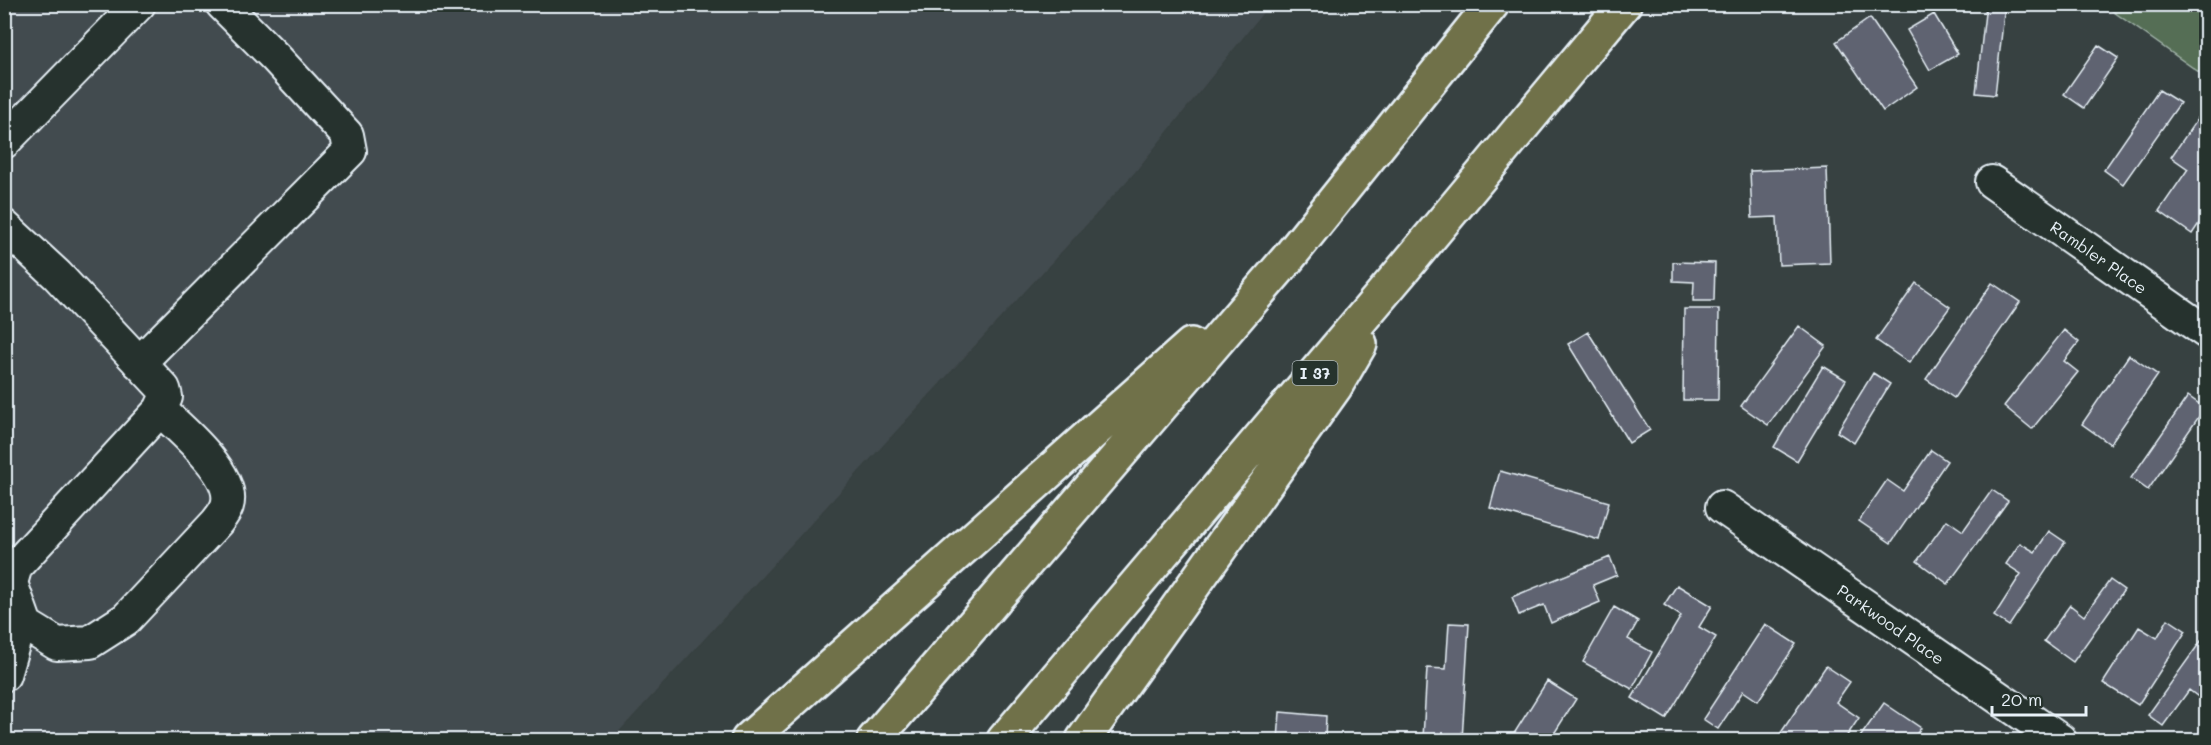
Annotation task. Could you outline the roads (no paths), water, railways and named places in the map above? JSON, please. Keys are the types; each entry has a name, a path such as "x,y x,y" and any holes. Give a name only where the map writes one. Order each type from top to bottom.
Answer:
{"highway":[{"path":"874,741 1289,257 1492,4"},
{"name":"I 37","path":"1004,741 1401,272 1624,4"},
{"path":"748,741 1289,257"},
{"path":"1083,741 1335,387 1401,272"}],"street":[{"path":"4,142 139,4"},
{"path":"139,363 350,151 347,135 222,4"},
{"name":"Rambler Place","path":"1992,182 2206,332"},
{"path":"4,226 57,275 164,389 166,397 160,410 16,566 11,583 15,635 4,675"},
{"path":"15,635 57,644 90,642 126,620 217,522 228,505 226,487 207,453 160,410"},
{"name":"Parkwood Place","path":"1722,507 2060,741"}]}
